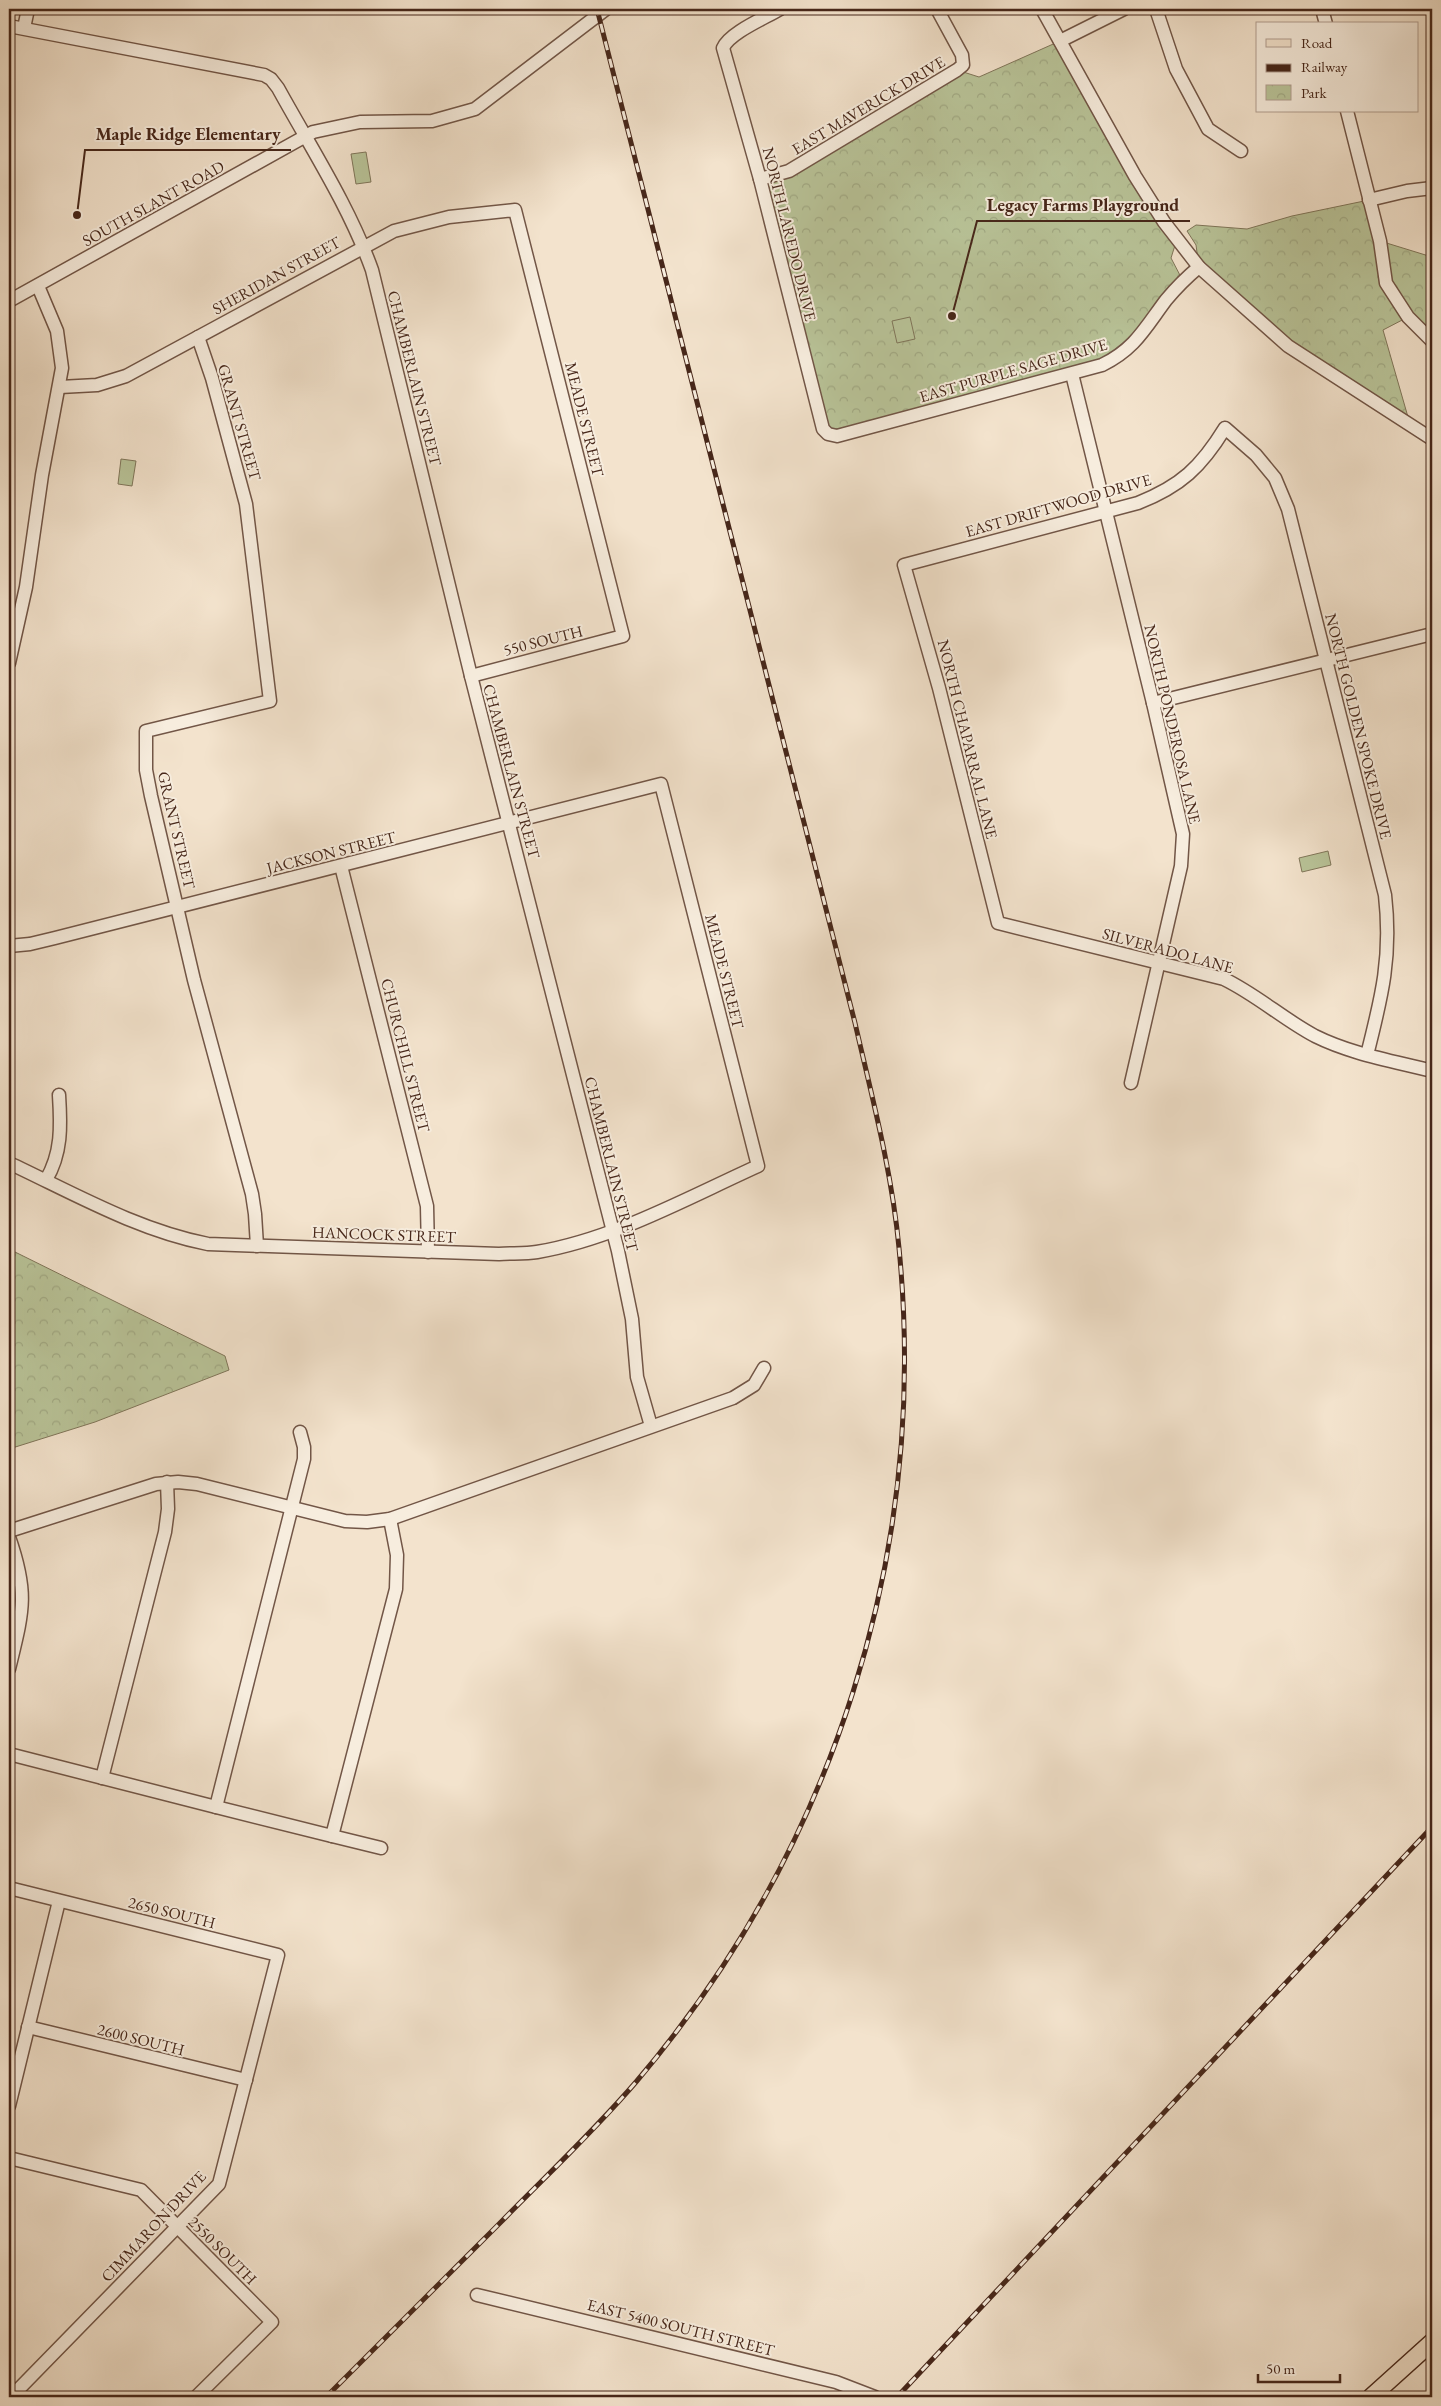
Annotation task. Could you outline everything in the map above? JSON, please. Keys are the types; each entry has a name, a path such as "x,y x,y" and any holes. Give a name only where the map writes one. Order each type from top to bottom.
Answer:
{"main road":[{"path":"1371,2397 1432,2342"}],"street":[{"path":"24,28 28,9"},
{"name":"SOUTH SLANT ROAD","path":"9,301 313,132 348,123 432,122 475,109 606,9"},
{"name":"NORTH LAREDO DRIVE","path":"780,9 733,34 726,41 723,48 760,179 823,428 828,434"},
{"name":"EAST MAVERICK DRIVE","path":"760,179 788,171 958,70 963,65 962,55 937,9"},
{"path":"1042,9 1135,176 1164,222 1199,267 1288,346 1432,439"},
{"path":"1060,41 1124,9"},
{"path":"1156,9 1176,69 1208,129 1241,152"},
{"path":"1322,9 1325,22"},
{"name":"CHAMBERLAIN STREET","path":"9,26 264,75 278,88 364,247 372,270 471,676 510,822 612,1230 632,1318 637,1377 651,1426"},
{"path":"1347,112 1384,264 1391,270 1399,291 1399,299 1408,317 1432,341"},
{"path":"1370,200 1406,191 1432,188"},
{"name":"SHERIDAN STREET","path":"60,387 84,387 117,380 394,231 448,217 515,210"},
{"name":"MEADE STREET","path":"515,210 623,636"},
{"name":"EAST PURPLE SAGE DRIVE","path":"828,434 837,436 1102,365 1121,356 1135,344 1167,298 1199,267"},
{"path":"9,663 26,587 42,475 60,387 62,368 60,344 38,286"},
{"name":"GRANT STREET","path":"198,337 212,378 246,504 270,701 146,732 146,770 194,980 252,1194 256,1214 257,1246"},
{"name":"NORTH PONDEROSA LANE","path":"1072,374 1153,703 1183,834 1182,866 1131,1083"},
{"name":"EAST DRIFTWOOD DRIVE","path":"904,564 1138,503 1177,484 1193,471 1209,454 1225,428"},
{"name":"NORTH GOLDEN SPOKE DRIVE","path":"1225,428 1256,455 1275,478 1288,509 1385,895 1388,925 1385,976 1367,1055"},
{"name":"NORTH CHAPARRAL LANE","path":"904,564 939,688 998,923"},
{"path":"1153,703 1432,634"},
{"name":"550 SOUTH","path":"471,676 623,636"},
{"name":"MEADE STREET","path":"661,784 758,1166"},
{"name":"JACKSON STREET","path":"9,946 30,944 661,784"},
{"name":"CHURCHILL STREET","path":"341,866 427,1206 428,1252"},
{"name":"SILVERADO LANE","path":"998,923 1224,979 1243,988 1283,1017 1316,1036 1367,1055 1432,1071"},
{"path":"46,1180 55,1166 60,1149 59,1095"},
{"name":"HANCOCK STREET","path":"9,1163 141,1225 178,1239 208,1244 428,1252 536,1252 612,1230 758,1166"},
{"path":"9,1531 145,1487 167,1482 197,1484 345,1521 367,1522 390,1519 740,1395 754,1385 764,1368"},
{"path":"216,1807 304,1459 304,1447 300,1432"},
{"path":"102,1778 165,1532 168,1504 167,1482"},
{"path":"332,1836 396,1589 397,1555 390,1519"},
{"path":"9,1537 20,1573 23,1602 9,1668"},
{"path":"9,1754 381,1848"},
{"name":"2650 SOUTH","path":"9,1888 278,1955"},
{"path":"9,2106 59,1901"},
{"name":"CIMMARON DRIVE","path":"11,2397 219,2184 278,1955"},
{"name":"2600 SOUTH","path":"28,2027 246,2080"},
{"name":"2550 SOUTH","path":"9,2158 141,2190 272,2322 196,2397"},
{"name":"EAST 5400 SOUTH STREET","path":"476,2295 836,2382 875,2397"}],"green space":[{"path":"1060,41 1177,239 1171,258 1183,281 1121,356 828,434 760,179 789,171 957,70 979,77"},
{"path":"366,152 371,182 356,184 351,154"},
{"path":"1369,200 1380,241 1432,257 1432,340 1408,317 1383,330 1410,424 1323,369 1199,267 1196,245 1187,231 1196,225 1247,229 1292,216"},
{"path":"910,317 915,339 897,343 892,321"},
{"path":"121,459 136,461 132,486 118,484"},
{"path":"1328,851 1331,865 1302,872 1299,858"},
{"path":"9,1249 225,1356 229,1370 95,1422 9,1449"}],"railway":[{"path":"326,2397 569,2154 636,2082 705,1992 765,1896 814,1796 853,1692 881,1584 898,1474 904,1362 899,1248 892,1191 881,1135 855,1023 597,9"},
{"path":"897,2397 1432,1827"}],"place":[{"name":"Maple Ridge Elementary","path":"77,215"},
{"name":"Legacy Farms Playground","path":"952,316"}]}
